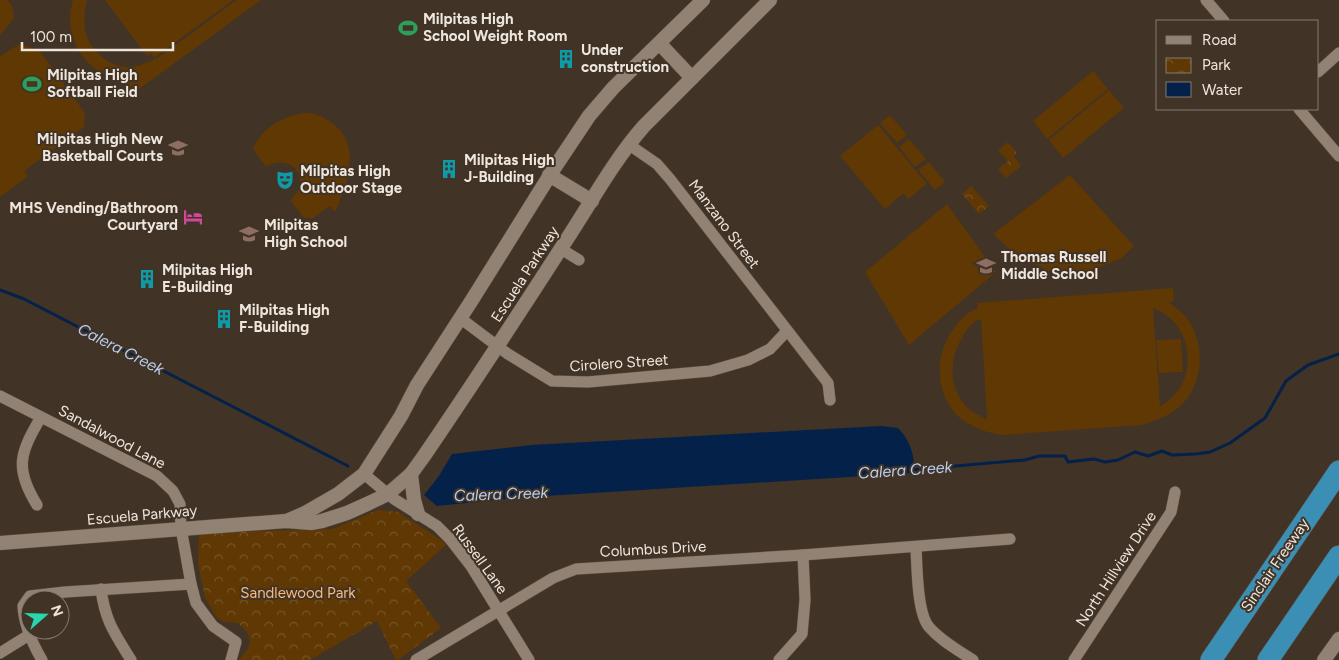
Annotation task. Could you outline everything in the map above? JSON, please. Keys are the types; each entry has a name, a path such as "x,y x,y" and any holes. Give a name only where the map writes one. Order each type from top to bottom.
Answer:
{"highway":[{"name":"Sinclair Freeway","path":"1211,660 1339,470"},
{"path":"1226,660 1339,493"},
{"path":"1268,660 1339,556"}],"street":[{"name":"Escuela Parkway","path":"286,521 305,513 338,494 364,474 401,416 417,385 589,116 613,88 703,0"},
{"name":"Escuela Parkway","path":"0,543 181,528 286,521 322,521 347,513 388,494 412,474 628,144 770,0"},
{"path":"1206,0 1223,20"},
{"path":"660,44 692,78"},
{"path":"1319,71 1339,53"},
{"path":"1300,110 1339,156"},
{"name":"Manzano Street","path":"628,144 657,164 670,179 828,383 830,400"},
{"path":"549,176 592,201"},
{"path":"561,248 579,260"},
{"name":"Cirolero Street","path":"460,318 508,354 552,381 588,382 710,371 748,360 770,349 787,331"},
{"name":"Sandalwood Lane","path":"0,396 162,480 173,491 180,504 181,528 196,603 213,626 236,642 231,660"},
{"path":"37,506 28,490 22,469 23,453 41,417"},
{"name":"Russell Lane","path":"364,474 388,494 438,526 450,538 471,566 530,660"},
{"path":"412,474 414,500 418,514"},
{"name":"North Hillview Drive","path":"1074,660 1171,512 1174,492"},
{"name":"Columbus Drive","path":"416,660 553,578 576,569 802,555 1010,539"},
{"path":"916,547 921,604 928,626 946,642 973,660"},
{"path":"779,660 802,634 805,600 802,555"},
{"path":"70,593 191,584"},
{"path":"101,590 103,609 107,620 131,660"},
{"path":"1325,660 1339,639"},
{"path":"0,653 21,640"},
{"path":"32,640 42,660"}],"green space":[{"path":"0,0 7,0 12,5 14,18 0,36"},
{"path":"73,0 87,0 85,13 86,33 95,50 106,60 117,65 129,67 151,61 161,55 236,1 261,0 131,95 120,79 104,74 93,67 79,51 71,31 70,21"},
{"path":"105,0 233,0 154,58 151,54 147,56"},
{"name":"Milpitas High Softball Field","path":"20,44 39,50 85,113 84,127 24,171 28,176 0,197 0,56"},
{"path":"1093,71 1108,89 1047,139 1033,121"},
{"path":"1109,90 1124,108 1063,158 1049,140"},
{"path":"304,113 319,115 332,123 341,131 350,153 348,177 335,212 330,206 313,218 304,218 290,200 300,185 300,177 297,170 291,165 284,163 275,163 266,167 253,149 261,135 280,120"},
{"path":"890,115 907,135 897,143 880,123"},
{"path":"878,125 927,184 908,199 903,193 885,209 840,156"},
{"path":"909,139 926,159 915,167 899,147"},
{"path":"1008,142 1017,153 1014,156 1021,166 1006,178 998,169 1008,161 998,150"},
{"path":"929,162 945,182 935,190 918,170"},
{"path":"1070,175 1134,246 1122,258 1100,267 1078,273 1051,272 1015,254 993,234"},
{"path":"971,186 989,206 979,214 962,194"},
{"path":"947,204 996,272 909,345 865,272"},
{"path":"1173,288 1174,301 1169,302 1189,321 1195,332 1198,344 1200,357 1196,382 1191,393 1173,412 1141,425 1003,435 991,433 970,425 952,410 946,400 940,378 941,355 945,344 959,322 970,312 978,308 977,303","holes":["1153,308 1167,316 1178,327 1185,341 1188,355 1187,370 1182,384 1173,396 1160,406","981,319 987,419 987,420 963,403 958,395 953,376 954,356 957,346 965,332"]},
{"path":"1181,339 1183,372 1159,373 1156,340"},
{"name":"Sandlewood Park","path":"378,510 398,512 447,544 406,581 441,628 398,660 396,660 377,621 310,660 239,660 248,649 250,640 247,632 238,623 224,622 217,618 205,598 198,564 199,533 332,529"}],"water":[{"path":"881,426 898,428 906,438 913,455 913,473 514,498 437,506 424,495 439,476 452,454 532,445"}],"waterway":[{"name":"Calera Creek","path":"0,290 24,299 348,466"},
{"name":"Calera Creek","path":"910,470 1025,460 1039,456 1065,456 1068,462 1094,459 1105,462 1118,460 1135,452 1148,456 1162,451 1172,455 1210,452 1230,443 1265,418 1286,381 1308,365 1339,354"}],"place":[{"name":"Milpitas High School Weight Room","path":"408,28"},
{"name":"Under construction","path":"566,59"},
{"name":"Milpitas High Softball Field","path":"32,84"},
{"name":"Milpitas High New Basketball Courts","path":"178,148"},
{"name":"Milpitas High J-Building","path":"449,169"},
{"name":"Milpitas High Outdoor Stage","path":"285,180"},
{"name":"MHS Vending/Bathroom Courtyard","path":"193,217"},
{"name":"Milpitas High School","path":"249,234"},
{"name":"Thomas Russell Middle School","path":"986,266"},
{"name":"Milpitas High E-Building","path":"147,279"},
{"name":"Milpitas High F-Building","path":"224,319"}]}
